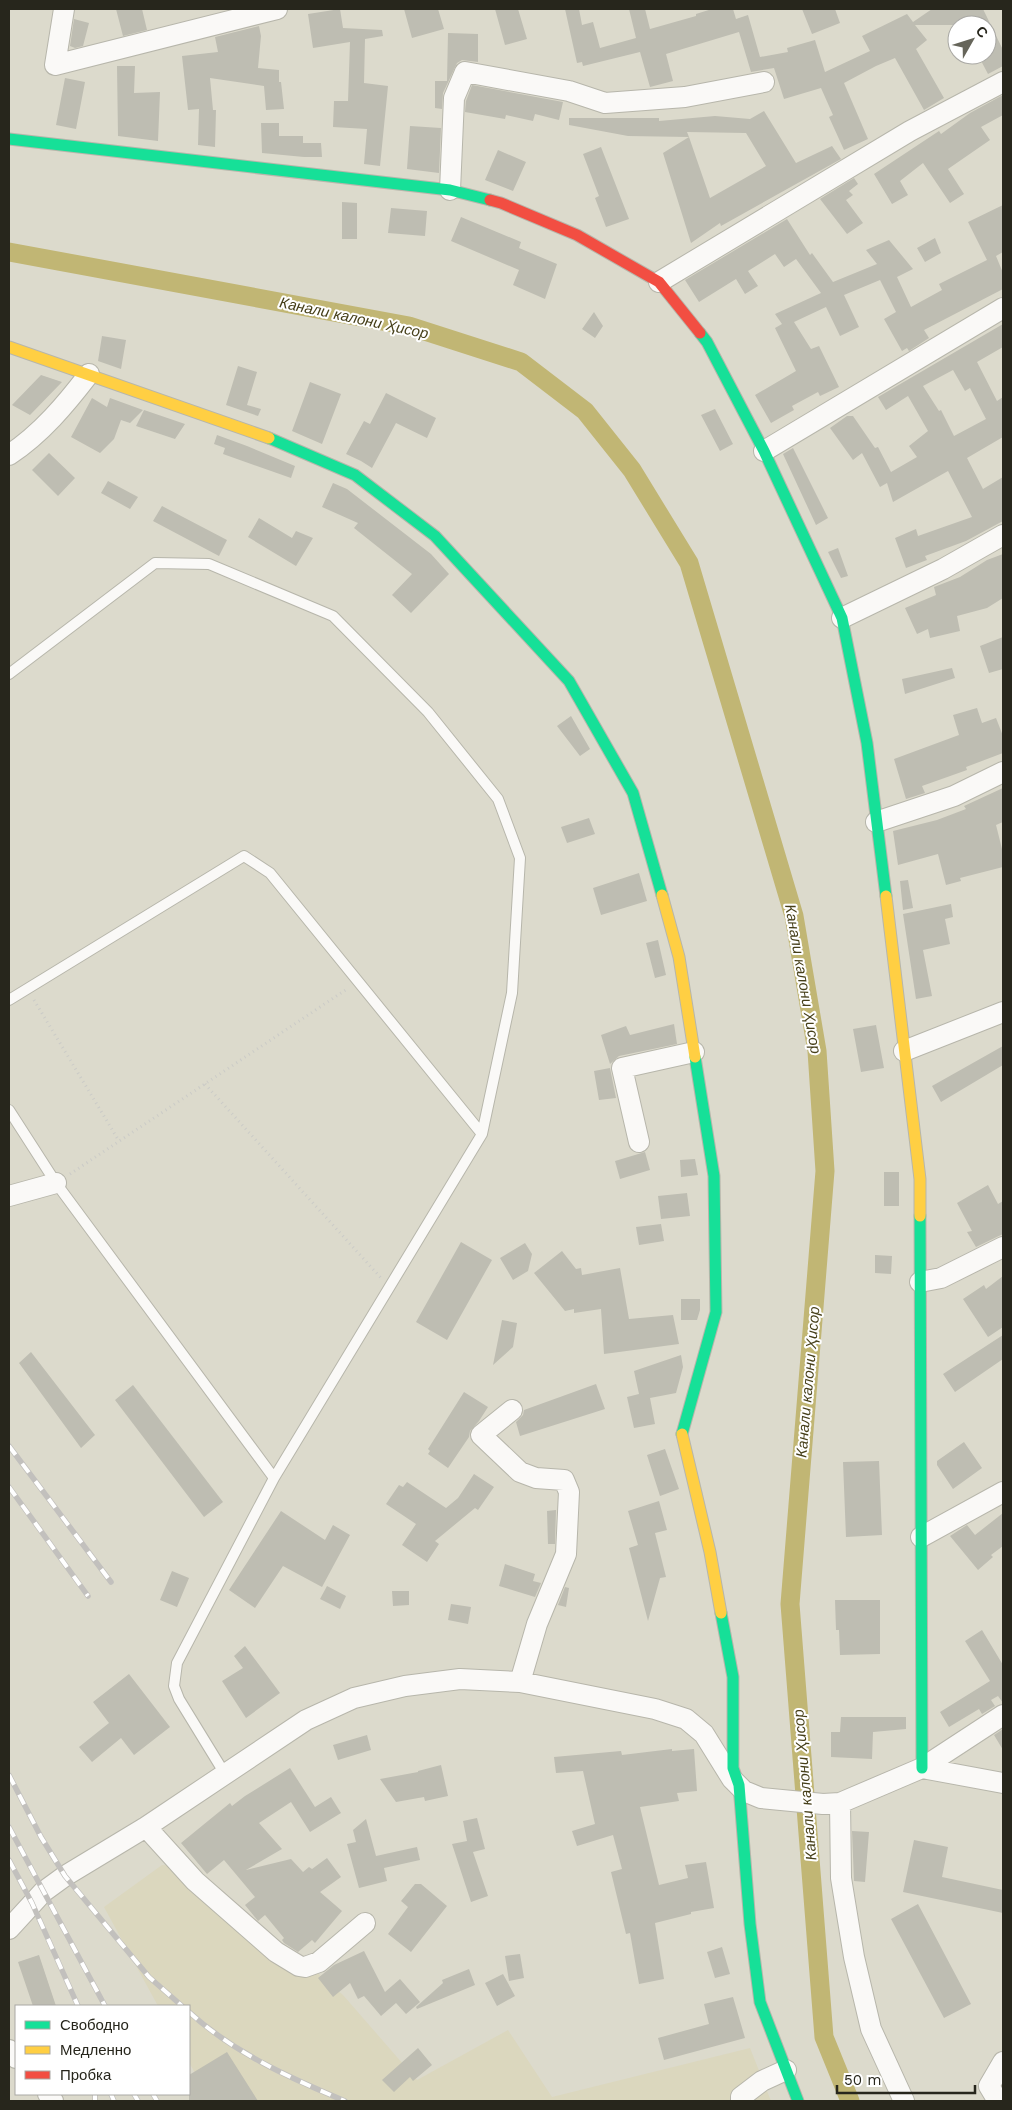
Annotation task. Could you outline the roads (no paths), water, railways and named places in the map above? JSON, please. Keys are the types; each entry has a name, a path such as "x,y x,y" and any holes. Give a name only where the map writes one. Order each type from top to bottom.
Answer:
{"street":[{"path":"64,9 55,65 277,9"},
{"path":"450,190 454,98 465,72 568,91 605,103 685,97 764,82"},
{"path":"659,282 910,131 1003,82"},
{"path":"9,139 450,190 500,203 577,235 659,282 707,342 764,451 842,618 867,743 920,1179 922,1768"},
{"path":"764,451 1003,308"},
{"path":"9,346 253,431 355,475 434,536 570,681 633,793 680,957 714,1176 716,1312 681,1431 710,1552 733,1677 734,1768 739,1785 750,1924 760,2002 798,2101"},
{"path":"9,455 28,442 68,401 89,374"},
{"path":"842,618 943,569 1003,535"},
{"path":"876,822 954,796 1003,772"},
{"path":"904,1051 1003,1012"},
{"path":"639,1142 622,1068 694,1052"},
{"path":"9,1196 56,1184"},
{"path":"920,1282 941,1278 1003,1247"},
{"path":"512,1410 481,1436 520,1472 536,1478 564,1480 569,1492 566,1554 536,1624 520,1682"},
{"path":"921,1537 1003,1492"},
{"path":"9,1929 42,1892 146,1827 306,1720 354,1698 405,1686 460,1679 520,1682 655,1709 686,1719 704,1734 732,1778 744,1791 761,1798 831,1804 922,1768 1003,1716"},
{"path":"922,1768 1003,1783"},
{"path":"831,1804 854,1957 871,2029 904,2101"},
{"path":"146,1827 195,1881 276,1952 299,1966 305,1967 319,1962 365,1923"},
{"path":"998,2101 989,2086 1003,2062"},
{"path":"741,2101 740,2097 762,2081 786,2070"}],"lane":[{"path":"9,674 156,563 210,564 333,616 428,712 498,798 520,858 512,993 482,1134 274,1478 177,1663 174,1686 179,1699 224,1774"},
{"path":"9,1000 244,856 270,873 482,1134"},
{"path":"9,1110 56,1184 274,1478"}],"waterway":[{"name":"Канали калони Ҳисор","path":"9,252 409,326 521,362 585,411 632,470 689,563 794,916 817,1051 825,1171 790,1604 824,2037 850,2101"}],"railway":[{"path":"9,1446 111,1582"},
{"path":"9,1487 88,1596"},
{"path":"9,1775 41,1837 65,1876 149,1977 181,2005"},
{"path":"9,1827 104,2005"},
{"path":"9,1860 32,1903 78,2005"},
{"path":"190,2013 206,2027 263,2063 283,2074 345,2101"},
{"path":"95,2095 95,2101"},
{"path":"111,2095 114,2101"},
{"path":"135,2095 138,2101"},
{"path":"154,2095 157,2101"}]}
